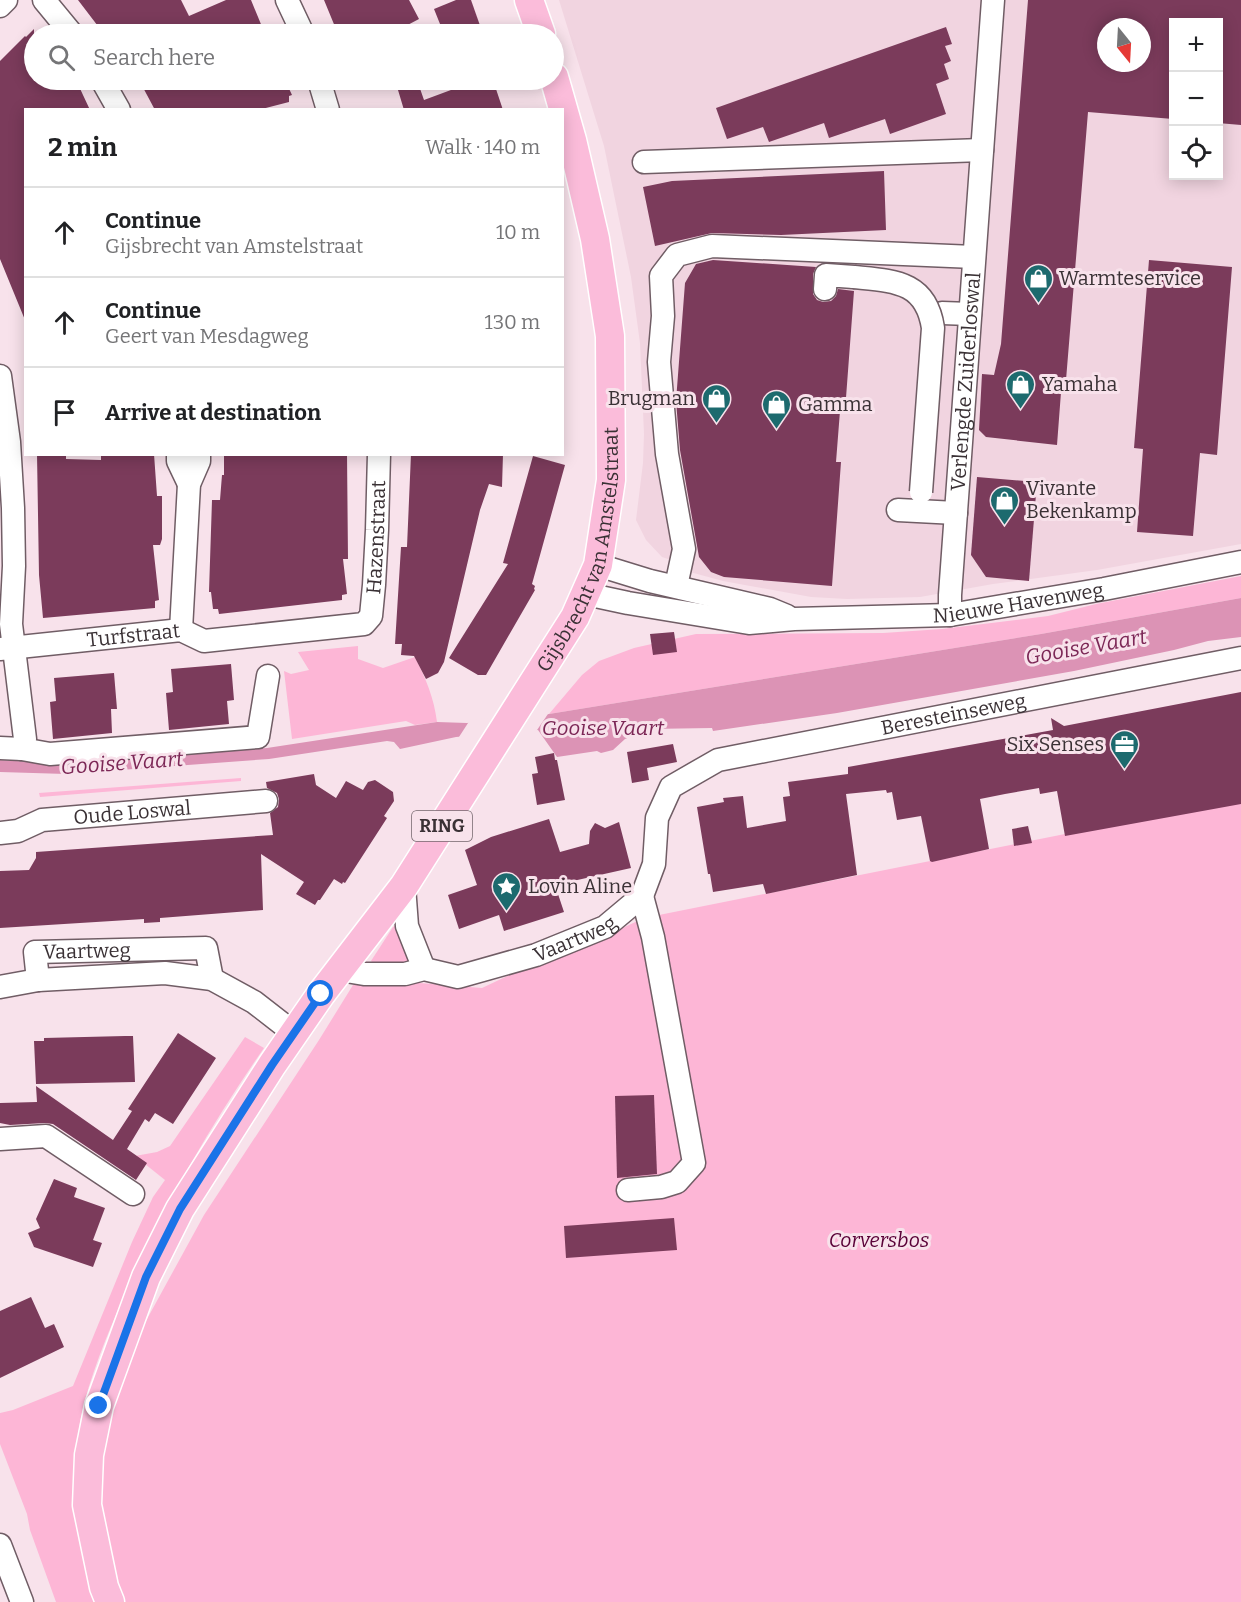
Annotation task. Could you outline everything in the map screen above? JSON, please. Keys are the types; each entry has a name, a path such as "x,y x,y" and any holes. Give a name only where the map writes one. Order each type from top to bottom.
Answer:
{"main road":[{"path":"530,0 538,24"},
{"name":"Gijsbrecht van Amstelstraat","path":"558,90 563,108"},
{"name":"Gijsbrecht van Amstelstraat","path":"404,886 575,617 598,565 611,480 610,336 595,239 564,112"},
{"name":"RING","path":"110,1602 104,1587 87,1505 89,1455 99,1406 146,1277 180,1209 294,1033 404,886"}],"street":[{"path":"0,6 6,0"},
{"path":"44,0 64,24"},
{"path":"287,0 298,24"},
{"name":"Verlengde Zuiderloswal","path":"950,615 993,0"},
{"path":"107,90 117,108"},
{"path":"322,90 327,108"},
{"path":"644,162 982,150"},
{"path":"677,579 684,549 668,454 659,362 663,316 661,276 678,255 712,246 974,257"},
{"path":"825,289 826,275 896,282 905,285 920,296 931,317 933,328 921,502"},
{"path":"942,313 970,314"},
{"path":"0,376 9,442 13,508 14,566 11,624 7,649 25,740 11,748"},
{"path":"178,456 178,461 189,484"},
{"path":"181,630 189,484 199,456"},
{"name":"Hazenstraat","path":"368,621 371,612 376,552 379,456"},
{"path":"898,510 921,502 956,513"},
{"name":"Nieuwe Havenweg","path":"586,594 748,623 794,619 950,615 1104,589 1241,562"},
{"name":"Nieuwe Havenweg","path":"598,565 634,577 677,579 794,619"},
{"name":"Turfstraat","path":"7,649 181,630 204,641 358,625 368,621"},
{"name":"Beresteinseweg","path":"671,787 718,760 1241,658"},
{"path":"11,748 51,754 258,737 268,676"},
{"name":"Vaartweg","path":"340,970 364,974 405,975 424,969 458,977 536,955 605,927 642,896 654,864 657,818 671,787"},
{"name":"Oude Loswal","path":"0,833 18,831 42,820 266,801"},
{"path":"404,886 407,927 424,969"},
{"path":"628,1190 661,1187 677,1182 694,1163 653,937 642,896"},
{"name":"Vaartweg","path":"38,980 35,952 206,948 212,980"},
{"name":"Vaartweg","path":"0,987 38,980 165,973 212,980 254,1002 294,1033"},
{"path":"0,1139 46,1136 133,1194"},
{"path":"0,1545 22,1602"}],"shaded area":[{"path":"559,0 1241,0 1241,544 1097,570 993,584 920,597 847,599 811,597 723,581 668,566 671,560 662,557 646,540 636,520 644,434 640,343 631,277 604,146"}],"green space":[{"path":"1241,576 1241,598 1041,634 549,714 582,675 599,661 634,648 696,634 883,633 942,629 1048,616 1096,604"},
{"path":"358,646 358,659 383,668 415,657 429,689 437,722 415,725 406,721 292,739 284,671 291,674 309,670 298,652"},
{"path":"241,778 241,781 40,797 39,793"},
{"name":"Corversbos","path":"1241,799 1241,1602 122,1602 102,1549 95,1460 118,1372 204,1215 353,985 407,982 482,988 537,962 584,946 644,918"},
{"path":"395,926 416,964 373,963 371,961"},
{"path":"245,1037 264,1048 203,1143 166,1208 105,1340 84,1403 78,1435 76,1477 96,1602 56,1602 30,1530 27,1514 0,1444 0,1413 73,1386 132,1242 153,1197 165,1180 135,1156 157,1152 170,1146"}],"water":[{"name":"Gooise Vaart","path":"1241,598 1241,637 1208,641 1074,671 837,713 713,731 712,728 648,729 625,739 613,750 601,753 597,751 557,757 538,730 456,737 400,749 394,742 387,741 269,759 66,774 0,772 0,760 65,764 267,748 437,722 467,723 549,714 1041,634"}],"pier":[{"path":"550,711 535,733 457,740 470,720"}],"building":[{"path":"78,0 181,0 189,16 226,0 251,0 261,24 185,24 96,24"},
{"path":"324,0 409,0 419,19 410,24 334,24"},
{"path":"456,0 471,0 479,24 440,24 434,9"},
{"path":"1028,0 1241,0 1241,125 1223,123 1223,18 1169,18 1169,119 1088,112 1066,380 1062,379 1057,445 986,437 979,430 982,374 994,375 1001,344"},
{"path":"946,27 952,44 945,46 951,61 944,64 949,79 936,84 946,114 890,134 885,119 829,138 824,123 769,142 763,127 727,139 716,108"},
{"path":"24,37 24,90 81,90 89,108 24,108 24,318 0,259 0,61"},
{"path":"144,90 290,90 292,95 289,96 289,102 266,108 154,108"},
{"path":"398,90 420,90 424,100 451,90 496,90 502,108 403,108"},
{"path":"884,171 886,230 781,235 712,233 655,246 643,187 672,181"},
{"path":"713,260 816,267 813,274 813,294 817,300 823,302 831,301 838,289 854,291 845,411 840,411 836,462 841,462 832,586 724,577 711,572 699,557 680,450 676,401 685,283 696,264"},
{"path":"1149,260 1232,267 1217,455 1200,453 1193,536 1137,532 1143,449 1134,448"},
{"path":"37,456 66,456 66,459 101,460 101,456 154,456 157,496 162,496 162,539 160,545 153,545 159,600 155,601 155,608 43,618 39,575"},
{"path":"224,456 347,456 348,559 343,559 347,594 342,595 342,600 219,614 218,609 213,609 211,592 209,592 212,500 220,500 222,475 224,475"},
{"path":"411,456 503,456 502,487 489,484 480,510 444,662 438,673 426,679 414,656 401,655 402,644 395,644 401,547 407,547"},
{"path":"533,456 565,465 532,584 535,590 486,675 478,675 449,658 508,564 503,563"},
{"path":"977,477 1037,482 1029,581 986,577 971,555"},
{"path":"674,632 677,652 653,655 650,634"},
{"path":"231,664 234,700 227,701 229,724 169,730 166,693 173,692 171,669"},
{"path":"114,673 117,709 111,709 112,733 53,739 50,702 56,701 54,678"},
{"path":"1241,692 1241,804 1065,836 1057,791 1040,794 1039,788 1005,794 980,799 989,849 932,862 921,816 897,820 892,792 887,793 886,790 846,794 857,875 766,894 763,884 713,892 697,807 724,802 723,798 743,796 747,828 786,821 783,797 790,796 788,782 848,774 848,767 1053,730 1051,718 1064,726"},
{"path":"673,744 677,762 647,768 649,780 632,783 627,752"},
{"path":"554,753 565,800 537,805 532,774 538,773 535,757"},
{"path":"314,774 316,785 336,798 346,781 363,790 368,782 375,780 393,792 394,801 384,816 387,818 345,883 342,884 334,879 315,905 296,894 304,882 261,854 263,910 160,918 160,922 144,923 144,919 0,928 0,871 29,870 36,858 36,852 273,835 270,813 278,807 279,799 277,793 267,788 266,782"},
{"path":"549,819 560,852 589,844 590,831 595,823 605,828 619,822 631,868 555,885 564,912 504,931 499,915 459,929 448,895 477,885 465,850 491,837"},
{"path":"1028,826 1032,843 1014,846 1012,829"},
{"path":"178,1033 216,1058 173,1124 155,1113 149,1122 145,1119 127,1149 147,1163 136,1180 53,1124 10,1125 0,1123 0,1103 37,1102 36,1086 113,1140 132,1111 128,1109"},
{"path":"133,1036 135,1082 36,1084 34,1041 44,1041 44,1038"},
{"path":"654,1095 657,1174 617,1178 615,1096"},
{"path":"54,1179 77,1188 74,1197 105,1208 93,1240 102,1243 93,1267 34,1247 28,1233 40,1228 36,1219"},
{"path":"674,1218 677,1250 566,1258 564,1226"},
{"path":"31,1297 45,1328 54,1324 64,1347 0,1378 0,1311"}],"place":[{"name":"Warmteservice","path":"1038,304"},
{"name":"Yamaha","path":"1021,410"},
{"name":"Brugman","path":"716,424"},
{"name":"Gamma","path":"777,430"},
{"name":"Vivante Bekenkamp","path":"1005,526"},
{"name":"Six Senses","path":"1125,770"},
{"name":"Lovin Aline","path":"507,912"}],"route":[{"path":"99,1406 146,1277 180,1209 272,1065 321,994"}]}
